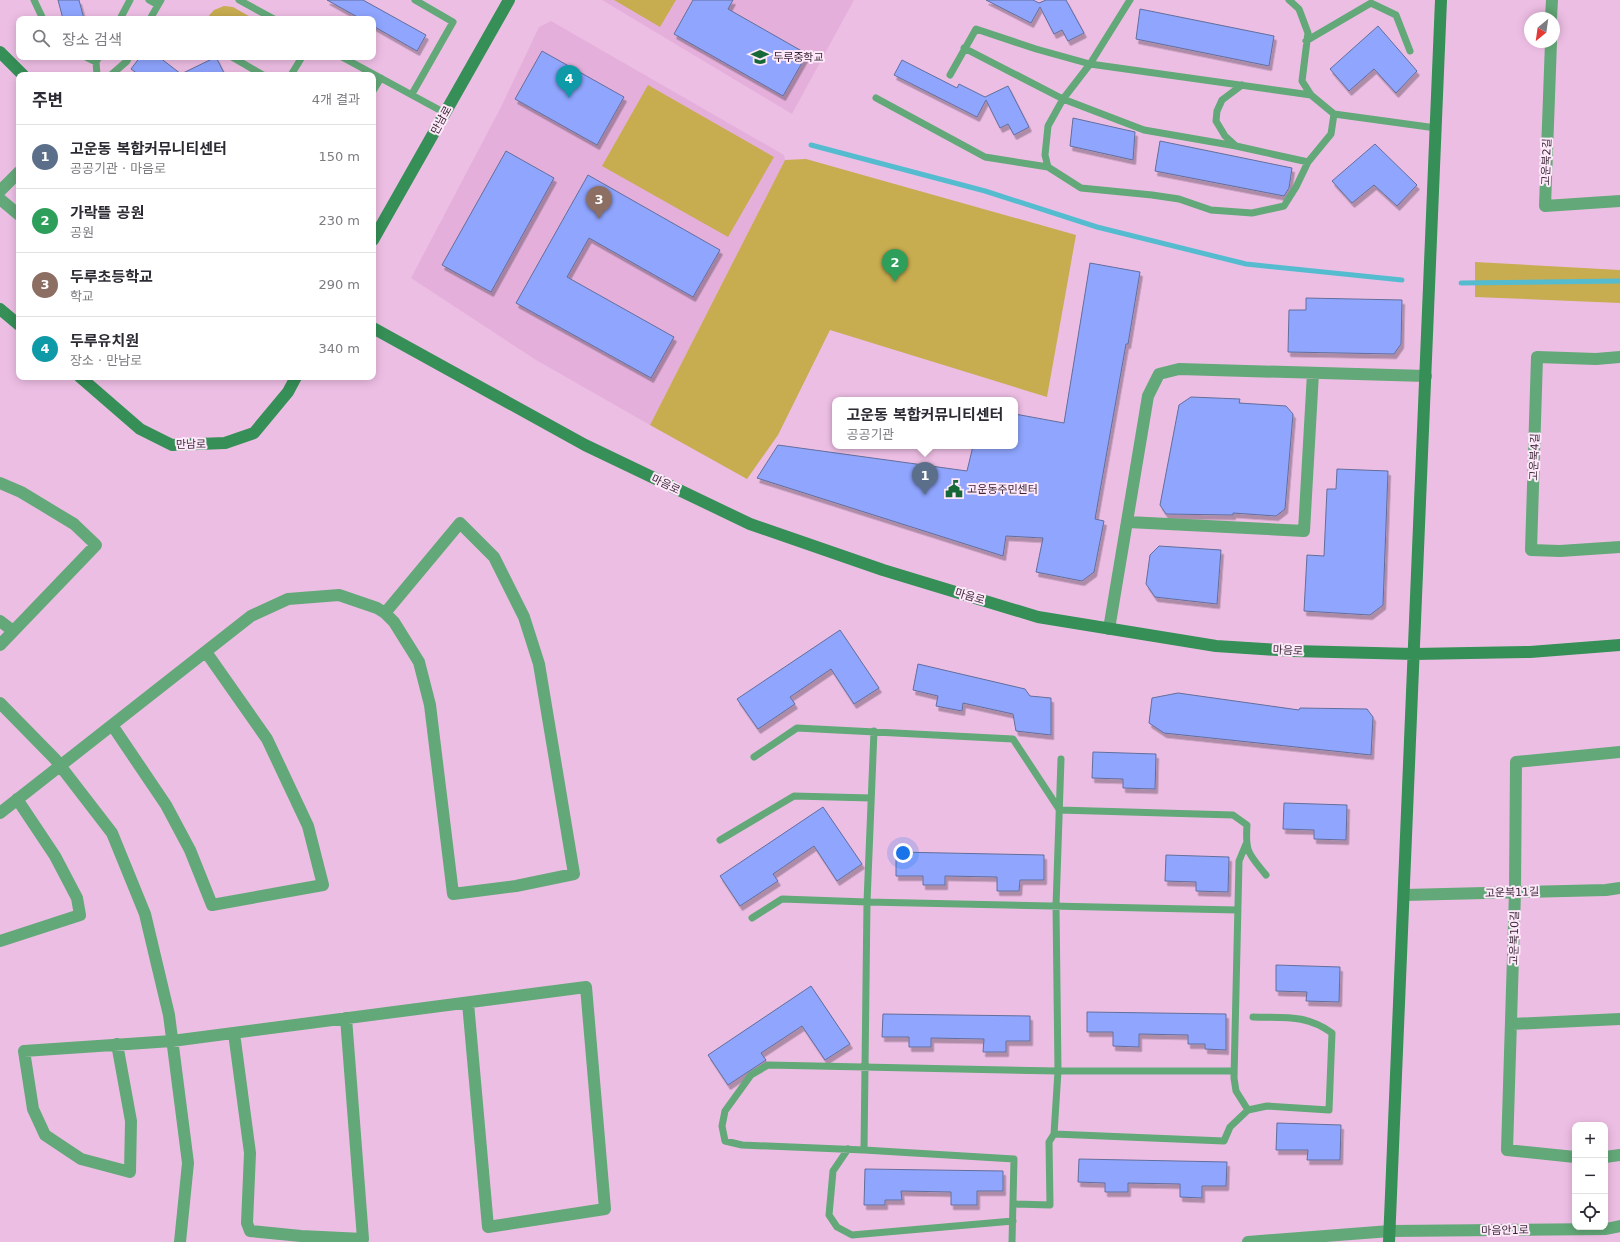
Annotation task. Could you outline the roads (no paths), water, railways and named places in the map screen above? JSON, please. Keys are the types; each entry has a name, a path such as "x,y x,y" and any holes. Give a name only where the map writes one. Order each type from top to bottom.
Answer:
{"street":[{"name":"만남로","path":"376,235 509,0"},
{"path":"1390,1237 1442,0"},
{"path":"1551,12 1552,0"},
{"name":"고운북2길","path":"1550,48 1545,206 1620,201"},
{"path":"0,52 20,72"},
{"path":"0,191 16,175"},
{"path":"0,199 16,212"},
{"path":"0,309 16,322"},
{"name":"마음로","path":"376,330 585,445 750,524 883,570 1038,617 1216,646 1293,651 1414,654 1530,652 1620,645"},
{"name":"고운북4길","path":"1620,357 1596,359 1537,357 1531,550 1560,551 1620,547"},
{"path":"1109,629 1148,396 1159,374 1179,369 1426,376"},
{"path":"1128,522 1304,531 1313,373"},
{"name":"만남로","path":"83,380 140,429 172,445 225,443 254,433 288,392 294,380"},
{"path":"0,482 21,492 74,524 96,545 0,645"},
{"path":"0,813 251,616 288,599 339,595 377,608 385,613 394,622 419,662 430,705 453,894 516,886 574,874 539,664 524,617 494,557 460,523 385,613"},
{"path":"0,621 13,631"},
{"path":"112,725 166,805 190,850 212,905 324,885 308,826 268,739 206,652"},
{"path":"0,703 60,765 112,833 146,914 169,1015 188,1163 180,1242"},
{"name":"고운북10길","path":"1572,1157 1507,1150 1512,1024 1516,762 1620,752"},
{"path":"0,941 80,915 77,898 55,856 17,799"},
{"name":"고운북11길","path":"1404,895 1606,890 1620,888"},
{"path":"117,1044 131,1120 130,1172 81,1158 45,1135 33,1109 24,1051 117,1044 172,1041 586,987 605,1209 488,1227 468,1003"},
{"path":"234,1033 250,1154 247,1223 250,1231 301,1236 363,1239 346,1018"},
{"path":"1512,1024 1620,1019"},
{"path":"1608,1157 1620,1155"},
{"name":"마음안1로","path":"1248,1242 1606,1229 1620,1226"}],"lane":[{"path":"34,0 42,16"},
{"path":"122,16 130,0"},
{"path":"149,0 160,2 152,16"},
{"path":"239,0 268,16"},
{"path":"412,94 453,22 415,0"},
{"path":"1048,167 1045,155 1048,126 1063,100 1090,64 1130,0"},
{"path":"1289,0 1299,9 1308,33 1302,81 1311,95 1334,114 1436,128"},
{"path":"1306,41 1371,3 1396,15 1410,51"},
{"path":"950,75 976,29 1036,49 1090,64 1311,95"},
{"path":"964,48 1063,100 1144,130 1236,146 1308,162"},
{"path":"97,72 98,60"},
{"path":"111,72 128,60"},
{"path":"237,60 258,72"},
{"path":"293,72 300,60"},
{"path":"348,60 370,72"},
{"path":"376,75 444,113"},
{"path":"376,86 381,78"},
{"path":"1236,146 1225,136 1216,121 1217,111 1222,100 1242,85"},
{"path":"876,98 985,157 1048,167 1081,188 1152,195 1178,199 1211,210 1252,213 1284,206 1296,187 1308,162 1331,134 1334,114"},
{"path":"754,757 797,728 1013,739 1059,810"},
{"path":"864,1150 867,902 874,731"},
{"path":"1014,1204 1050,1205 1049,1142 1054,1134 1058,1071 1056,906 1061,759"},
{"path":"720,840 794,796 871,798"},
{"path":"1059,810 1233,815 1247,825 1246,844 1239,861 1234,1071 1236,1091 1248,1110"},
{"path":"1246,844 1251,856 1266,875"},
{"path":"752,918 782,898 867,902 1237,910"},
{"path":"1054,1134 1224,1142 1230,1127 1248,1110 1267,1106 1329,1110 1332,1033 1321,1025 1304,1018 1253,1017"},
{"path":"1012,1242 1014,1159 848,1149 742,1145 725,1141 722,1126 725,1111 752,1076 768,1065 1058,1071 1234,1071"},
{"path":"848,1149 833,1171 829,1216 836,1227 852,1235 1013,1221"}],"waterway":[{"path":"811,145 985,191 1097,227 1246,264 1402,280"},
{"path":"1461,283 1620,281"}],"place":[{"name":"두루중학교","path":"760,57"},
{"name":"두루유치원","path":"569,98"},
{"name":"두루초등학교","path":"599,219"},
{"name":"가락뜰 공원","path":"895,282"},
{"name":"고운동주민센터","path":"954,489"},
{"name":"고운동 복합커뮤니티센터","path":"925,495"}]}
